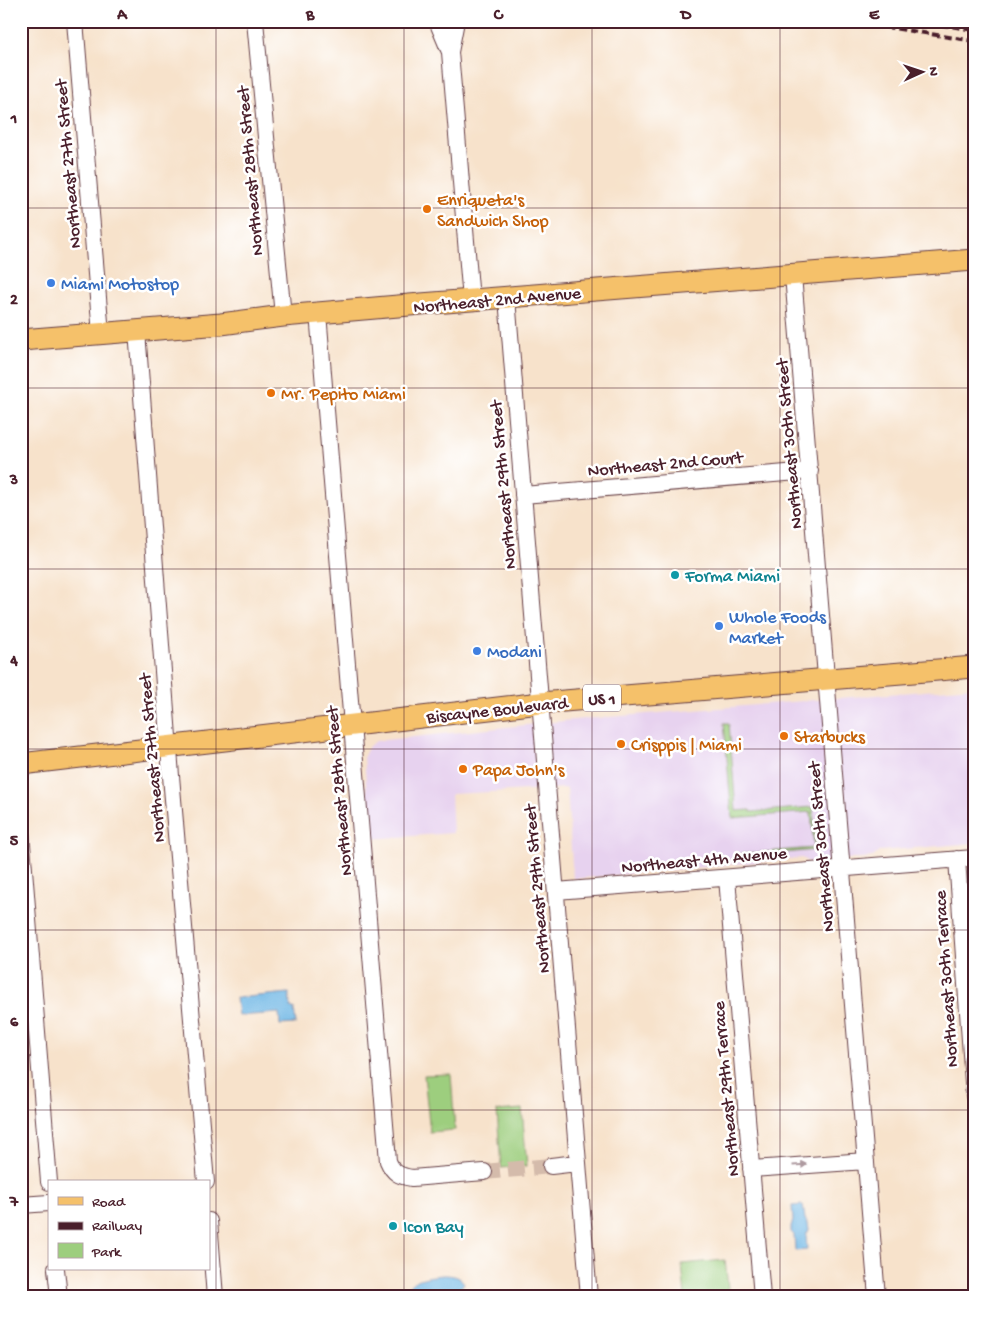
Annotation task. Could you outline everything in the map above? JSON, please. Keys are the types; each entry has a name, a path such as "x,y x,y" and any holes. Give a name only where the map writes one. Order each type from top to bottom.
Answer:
{"main road":[{"name":"Northeast 2nd Avenue","path":"21,340 470,300 974,260"},
{"name":"Biscayne Boulevard","path":"21,764 540,703 974,667"}],"street":[{"name":"Northeast 27th Street","path":"75,21 101,334"},
{"name":"Northeast 28th Street","path":"255,21 283,316"},
{"path":"438,21 450,52"},
{"path":"456,21 450,52 470,300"},
{"name":"Northeast 30th Street","path":"793,275 877,1297"},
{"name":"Northeast 29th Street","path":"506,298 589,1297"},
{"name":"Northeast 28th Street","path":"318,313 388,1161 393,1172 412,1178 484,1172"},
{"name":"Northeast 27th Street","path":"137,331 169,747 206,1180"},
{"name":"Northeast 2nd Court","path":"523,495 810,471"},
{"path":"21,832 49,1180"},
{"name":"Northeast 4th Avenue","path":"556,891 974,858"},
{"name":"Northeast 30th Terrace","path":"957,859 974,1096"},
{"name":"Northeast 29th Terrace","path":"727,878 762,1297"},
{"path":"752,1169 866,1161"},
{"path":"551,1166 578,1163"},
{"path":"21,1205 48,1203"},
{"path":"210,1234 215,1297"},
{"path":"56,1270 59,1297"}],"shaded area":[{"path":"974,687 974,843 880,851 873,857 813,862 808,862 802,858 573,879 567,788 451,794 453,833 370,839 364,756 369,746 376,741 573,720"}],"green space":[{"path":"724,723 729,723 736,811 750,810 751,812 813,807 816,850 740,857 740,854 814,848 811,812 732,818"},
{"path":"451,1074 455,1130 430,1132 424,1075"},
{"path":"522,1109 527,1166 501,1168 497,1111"},
{"path":"725,1260 729,1297 685,1297 682,1264"}],"water":[{"path":"289,993 291,1008 294,1008 296,1024 280,1025 279,1013 238,1016 236,998"},
{"path":"803,1205 809,1230 806,1235 807,1250 795,1251 794,1235 791,1232 793,1221 792,1206"},
{"path":"443,1275 455,1276 464,1283 454,1292 441,1295 414,1293 409,1287 420,1279"}],"tunnel":[{"path":"484,1172 551,1166"}],"railway":[{"path":"849,21 974,41"},
{"path":"917,21 974,30"}],"place":[{"name":"Enriqueta's Sandwich Shop","path":"427,209"},
{"name":"Miami Motostop","path":"51,283"},
{"name":"Mr. Pepito Miami","path":"271,393"},
{"name":"Forma Miami","path":"675,575"},
{"name":"Whole Foods Market","path":"719,626"},
{"name":"Modani","path":"477,651"},
{"name":"Starbucks","path":"784,736"},
{"name":"Crisppis | Miami","path":"621,744"},
{"name":"Papa John's","path":"463,769"},
{"name":"Icon Bay","path":"393,1226"}]}
